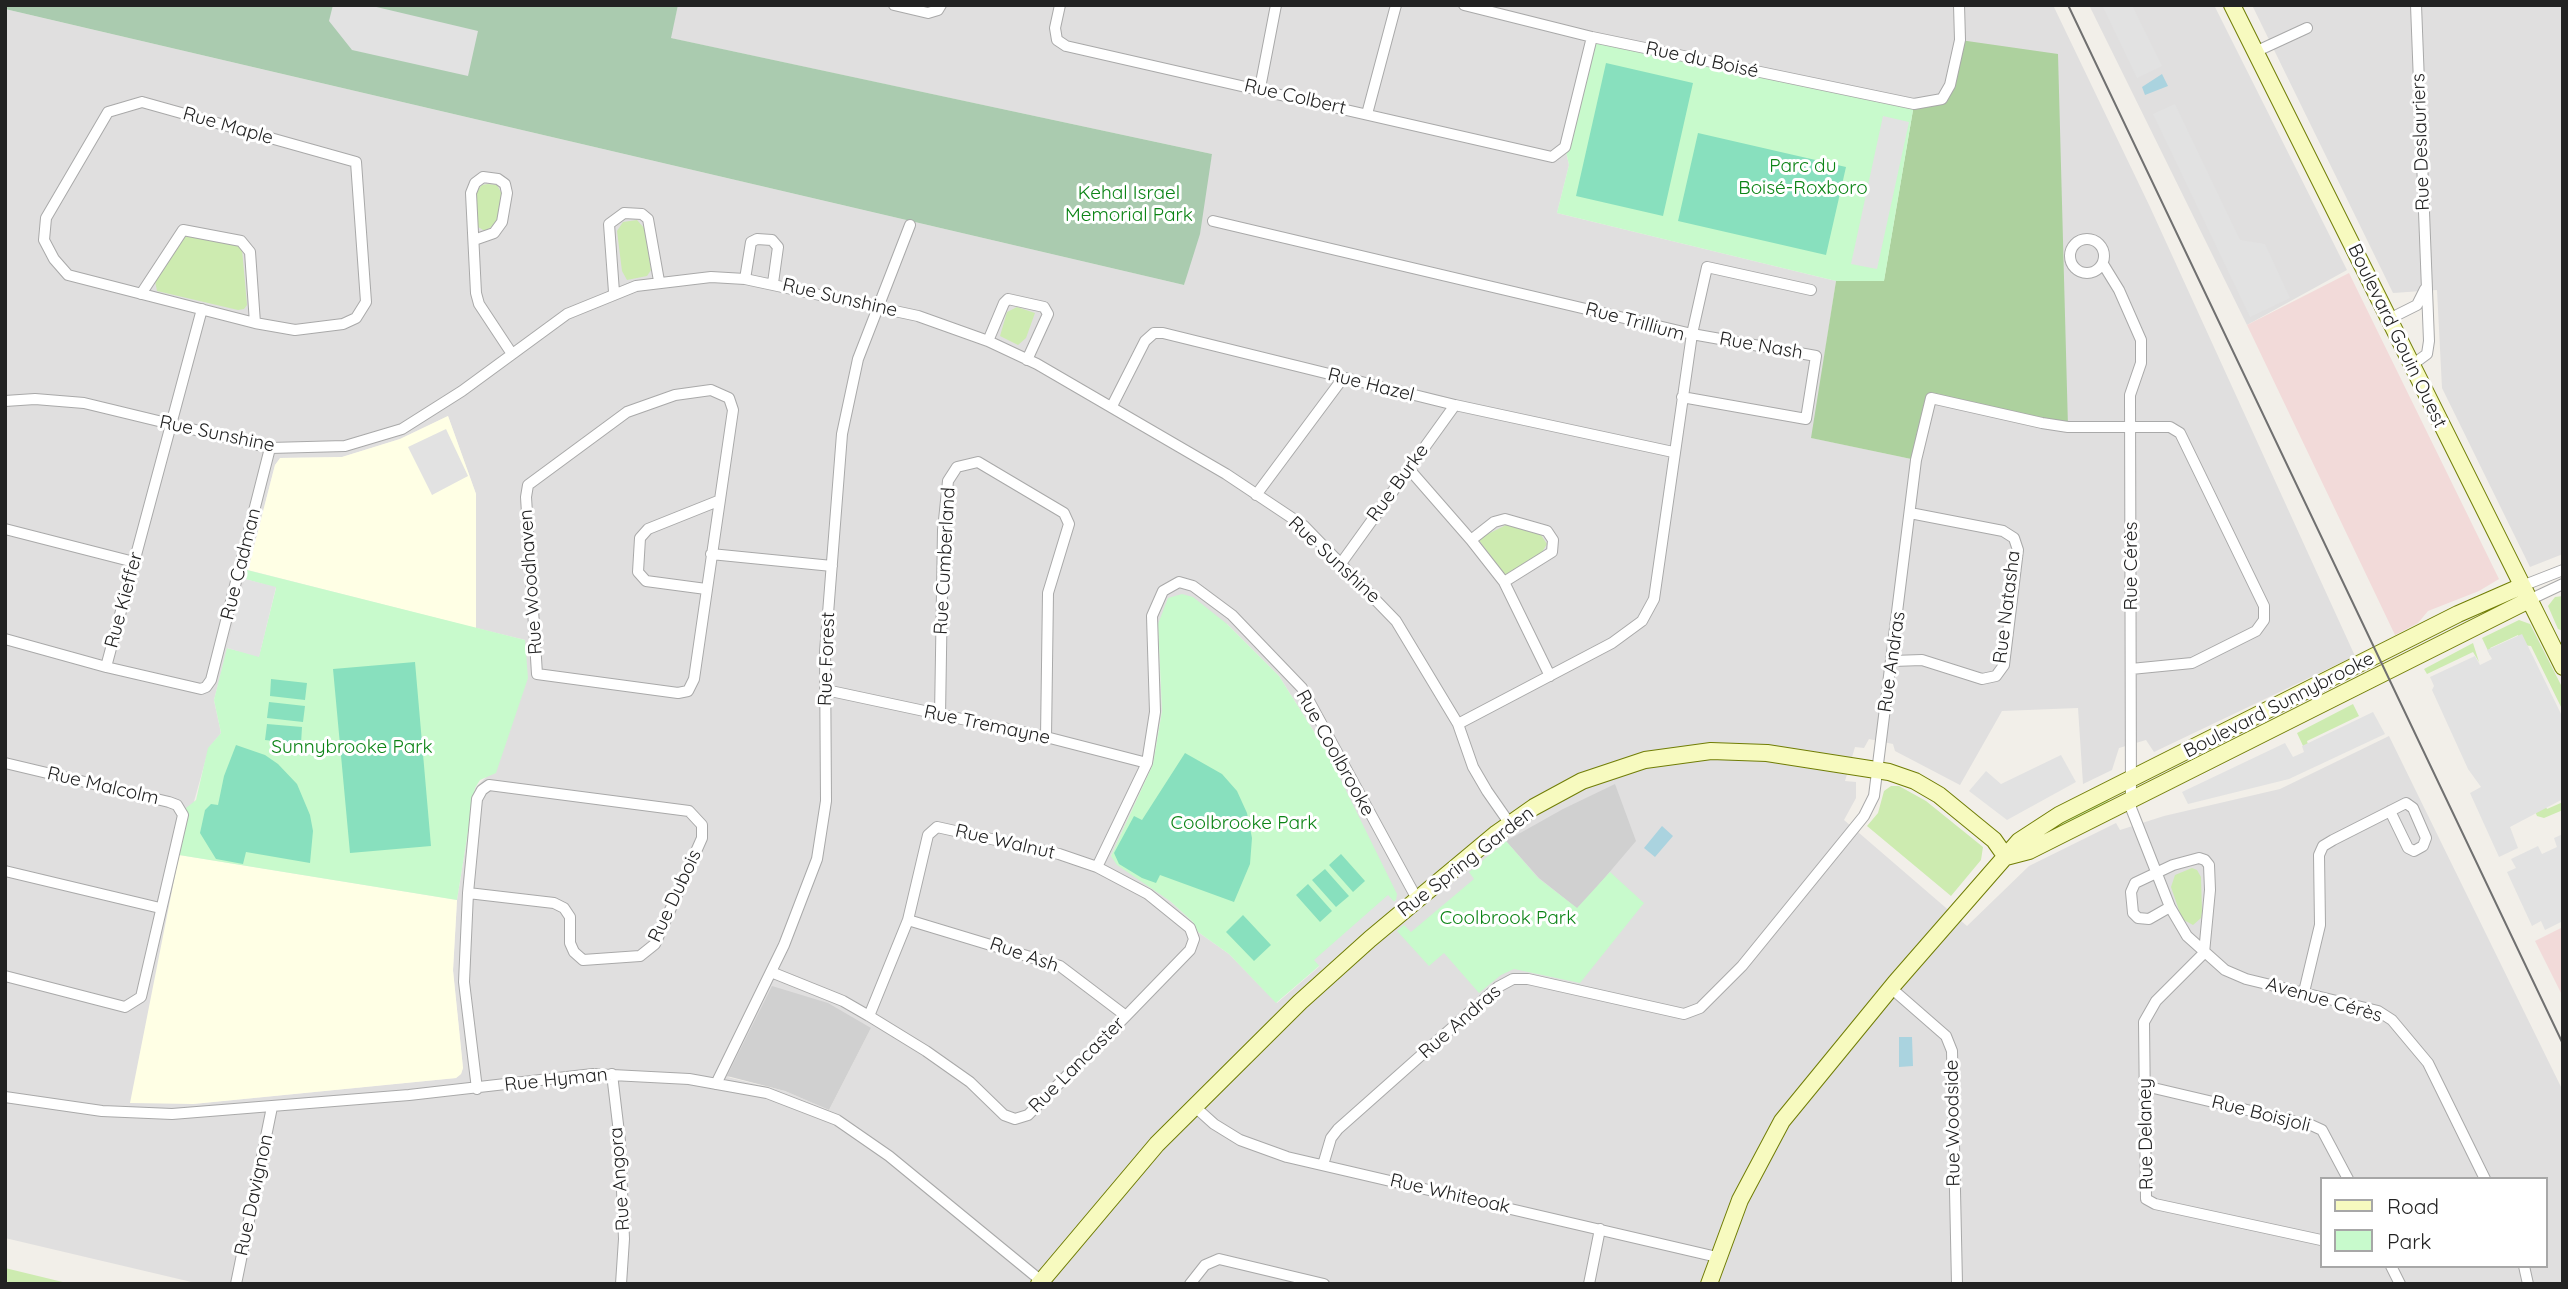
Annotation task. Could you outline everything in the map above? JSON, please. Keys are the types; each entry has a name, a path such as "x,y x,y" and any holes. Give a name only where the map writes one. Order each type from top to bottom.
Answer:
{"street":[{"path":"894,5 929,13 938,10 941,5"},
{"name":"Rue Colbert","path":"1060,5 1055,28 1057,40 1066,46 1552,156 1565,147 1592,37"},
{"path":"1260,89 1276,5"},
{"path":"1367,114 1396,5"},
{"name":"Rue du Boisé","path":"1464,5 1592,37 1914,104 1942,99 1950,85 1960,40 1959,5"},
{"name":"Boulevard Gouin Ouest","path":"2232,5 2563,667"},
{"name":"Rue Deslauriers","path":"2412,365 2423,359 2429,347 2416,5"},
{"path":"2255,52 2307,28"},
{"name":"Rue Maple","path":"142,102 356,162 366,302 356,317 343,324 295,330 202,309 68,275 54,259 44,240 46,218 108,112 142,102"},
{"path":"474,240 494,233 502,222 508,193 505,184 498,179 482,177 475,183 471,193 474,240 479,304 513,354"},
{"path":"614,292 609,224 625,213 642,214 648,219 659,281"},
{"name":"Rue Trillium","path":"1213,221 1692,334 1654,598 1642,621 1628,633 1458,724"},
{"name":"Rue Forest","path":"716,1084 771,972 817,859 826,800 826,690 842,434 858,359 881,307 910,225"},
{"path":"141,294 183,230 241,241 250,252 255,323"},
{"path":"745,279 751,242 757,239 772,240 778,247 773,283"},
{"name":"Rue Cérès","path":"2103,264 2119,290 2141,340 2141,363 2130,395 2131,799 2133,812 2170,907 2187,936 2204,953"},
{"name":"Rue Nash","path":"1682,397 1806,419 1816,356 1692,334 1707,267 1811,290"},
{"name":"Rue Sunshine","path":"5,401 35,399 84,403 270,448 345,446 402,429 461,391 567,314 614,292 659,281 711,277 745,279 918,316 988,341 1112,406 1226,474 1304,526 1342,562 1396,621 1458,724 1474,767 1510,824"},
{"name":"Rue Deslauriers","path":"2389,319 2420,303 2425,279"},
{"path":"988,341 1008,299 1044,307 1048,314 1027,360"},
{"path":"171,424 202,309"},
{"name":"Rue Hazel","path":"1112,406 1145,341 1154,333 1455,405 1673,452"},
{"path":"1256,495 1343,378"},
{"name":"Rue Woodhaven","path":"711,390 729,398 733,410 718,501 694,679 688,691 678,693 537,674 526,497 528,485 536,477 627,412 675,395 711,390"},
{"name":"Rue Andras","path":"1323,1165 1331,1139 1338,1129 1498,986 1513,979 1528,979 1684,1014 1700,1008 1742,966 1869,810 1893,661 1916,460 1931,398 2042,423 2130,428 2169,427 2180,433 2264,606 2264,620 2256,631 2192,663 2131,669"},
{"name":"Rue Burke","path":"1342,562 1455,405"},
{"name":"Rue Kieffer","path":"171,424 106,667 201,689 211,680"},
{"name":"Rue Cadman","path":"211,680 270,448"},
{"name":"Rue Cumberland","path":"940,716 943,530 948,481 957,467 978,462 1064,513 1069,524 1048,593 1046,737"},
{"path":"1409,470 1504,582 1550,676"},
{"path":"706,589 646,581 638,572 640,538 648,529 718,501"},
{"name":"Rue Natasha","path":"1893,661 1922,660 1982,679 1996,676 2004,665 2018,550 2014,538 2003,531 1910,513"},
{"path":"1471,540 1494,522 1505,519 1547,531 1553,540 1552,552 1504,582"},
{"path":"5,528 134,562"},
{"path":"711,554 832,566"},
{"name":"Boulevard Sunnybrooke","path":"2006,857 2029,851 2131,799 2526,593 2563,570"},
{"name":"Rue Coolbrooke","path":"1097,867 1147,763 1155,712 1152,616 1163,591 1179,582 1193,586 1232,615 1302,688 1417,899"},
{"name":"Boulevard Sunnybrooke","path":"1709,1284 1744,1191 1783,1121 1891,988 2019,841 2047,822 2467,610 2563,584"},
{"path":"5,639 106,667"},
{"name":"Rue Tremayne","path":"826,690 1046,737 1147,763"},
{"name":"Rue Spring Garden","path":"1042,1283 1145,1157 1281,1019 1417,899 1510,824 1582,781 1626,765 1670,755 1711,751 1758,752 1877,770 1908,778 1934,791 1989,836 2006,857"},
{"name":"Rue Malcolm","path":"5,763 177,805 183,815 141,997 125,1007 5,976"},
{"name":"Rue Dubois","path":"468,893 555,903 564,908 570,917 570,943 574,952 583,960 640,956 655,944 702,838 702,825 689,811 489,785 482,790 477,799 468,893 464,982 477,1089"},
{"path":"2304,992 2320,925 2319,855 2323,846 2390,811"},
{"name":"Rue Walnut","path":"869,1016 908,920 928,835 937,827 1059,854 1097,867 1148,894 1190,928 1194,939 1190,950"},
{"path":"2170,907 2149,919 2138,918 2133,913 2131,892 2135,883 2199,858 2209,865 2204,953"},
{"path":"5,871 160,908"},
{"name":"Rue Ash","path":"908,920 1060,966 1126,1016"},
{"name":"Rue Lancaster","path":"771,972 844,1001 869,1016 970,1082 1004,1115 1015,1119 1028,1115 1190,950"},
{"name":"Avenue Cérès","path":"2204,953 2225,970 2246,979 2378,1012 2392,1020 2428,1063 2484,1177"},
{"name":"Rue Delaney","path":"2204,953 2148,1011 2144,1022 2146,1199 2320,1240"},
{"name":"Rue Woodside","path":"1891,988 1942,1032 1951,1047 1957,1284"},
{"name":"Rue Hyman","path":"5,1097 102,1111 173,1114 477,1089 612,1074 689,1079 767,1093 837,1120 889,1156 1042,1283"},
{"name":"Rue Angora","path":"612,1074 620,1141 624,1239 621,1284"},
{"name":"Rue Boisjoli","path":"2145,1086 2311,1125 2322,1130 2347,1177"},
{"name":"Rue Whiteoak","path":"1194,1106 1214,1124 1248,1144 1323,1165 1717,1257"},
{"name":"Rue Davignon","path":"236,1284 272,1107"},
{"path":"1589,1284 1601,1229"},
{"path":"1190,1284 1205,1265 1219,1259 1324,1284"},
{"path":"2392,1268 2400,1284"}],"shaded area":[{"path":"333,5 368,5 478,31 468,76 352,50 329,21"},
{"path":"678,5 2053,5 2150,207 2355,656 2154,752 2146,740 2119,748 2112,770 2083,784 2078,708 2002,711 1960,785 1895,751 1893,744 1869,739 1864,748 1855,747 1845,781 1856,782 1856,798 1844,820 1967,926 2029,866 2116,823 2120,830 2164,816 2280,789 2389,736 2563,1091 2563,1284 200,1284 5,1238 5,9 1184,285 1212,154 670,38","holes":["1942,99 1916,460 1812,438 1836,281 1557,213 1569,165 1565,147","448,416 476,494 476,628 525,640 486,777 475,788 457,900 453,971 463,1068 461,1074 456,1078 193,1104 179,855 209,748 221,733 214,700 275,465 281,458 342,457 400,439","1158,624 1227,624 1279,676 1328,754 1396,900 1277,1003 1229,954 1198,932 1193,922 1170,901 1111,856 1153,764 1162,711","871,1028 829,1110 785,1091 727,1077"]},
{"path":"2089,5 2214,5 2347,270 2247,325"},
{"path":"2102,5 2132,5 2162,66 2137,78"},
{"path":"2252,5 2563,5 2563,554 2530,567 2442,388 2437,290 2393,293"},
{"path":"2175,104 2240,240 2265,244 2290,298 2250,317 2153,114"},
{"path":"1883,116 1909,122 1877,269 1851,264"},
{"path":"2349,273 2499,579 2479,591 2428,611 2418,623 2395,635 2247,325"},
{"path":"448,416 476,494 476,628 248,570 275,465 280,458 342,457 400,439"},
{"path":"446,429 468,476 432,495 408,447"},
{"path":"245,579 276,587 259,657 227,648"},
{"path":"2522,634 2563,718 2563,799 2510,827 2518,848 2499,857 2470,793 2481,787 2468,769 2432,690 2434,686 2430,677 2475,656 2480,665 2492,659 2487,650"},
{"path":"2373,712 2385,734 2289,779 2188,804 2182,792 2285,743 2293,757 2304,752 2302,746"},
{"path":"2061,755 2076,782 2007,820 1969,791 1986,771 2001,784"},
{"path":"1615,784 1636,841 1578,909 1539,878 1506,841"},
{"path":"2563,834 2563,921 2545,930 2541,921 2532,926 2507,872 2516,868 2511,859 2538,846 2542,854 2557,847 2554,838"},
{"path":"179,855 457,900 453,970 463,1068 461,1074 456,1078 193,1104 130,1103"},
{"path":"1388,895 1398,906 1323,970 1314,960"},
{"path":"2563,927 2563,997 2535,941"},
{"path":"772,986 828,1003 871,1028 829,1110 785,1091 727,1076"}],"green space":[{"name":"Kehal Israel Memorial Park","path":"5,5 678,5 671,38 1212,154 1200,234 1184,285 5,9"},
{"name":"Parc du Boisé-Roxboro","path":"1592,37 1914,104 1884,281 1836,281 1557,213 1569,165 1565,147"},
{"path":"1960,40 2058,54 2068,427 1931,398 1916,460 1811,438 1836,281 1884,280 1914,104 1942,99"},
{"path":"1606,63 1693,83 1663,216 1576,196"},
{"path":"1698,133 1846,167 1826,255 1678,221"},
{"path":"482,185 497,185 502,194 496,224 485,231 478,227 476,192"},
{"path":"637,220 645,229 651,270 647,276 627,280 622,271 617,231 623,222"},
{"path":"185,235 238,245 242,249 247,305 244,309 238,310 157,291 155,281"},
{"path":"1017,307 1035,313 1026,338 1018,345 1000,336 1007,312"},
{"path":"1506,525 1541,535 1547,544 1539,557 1506,576 1478,539"},
{"name":"Sunnybrooke Park","path":"247,570 525,640 528,678 496,773 480,780 475,788 457,900 179,855 187,823 186,808 196,800 208,748 221,733 214,700 227,648 259,656 276,588 245,579"},
{"name":"Coolbrooke Park","path":"1182,594 1193,597 1227,624 1279,676 1328,754 1397,894 1396,900 1276,1003 1229,954 1198,932 1193,922 1170,901 1117,865 1111,856 1153,764 1162,711 1158,624 1168,598"},
{"path":"2563,596 2563,631 2558,629 2548,606 2555,597"},
{"path":"2519,620 2530,624 2561,685 2563,711 2531,646 2522,645 2518,635 2490,648 2493,654 2490,655 2482,638"},
{"path":"2473,643 2479,662 2473,652 2427,674 2424,669"},
{"path":"415,662 431,846 350,853 333,669"},
{"path":"271,679 307,683 305,700 270,696"},
{"path":"269,702 305,706 303,722 267,718"},
{"path":"2353,704 2359,716 2307,741 2309,748 2304,748 2297,733"},
{"path":"267,724 302,727 301,744 265,740"},
{"path":"236,745 265,755 297,784 310,815 313,831 310,863 246,852 243,864 216,859 200,833 205,810 211,804 218,805 224,776"},
{"path":"1185,753 1222,774 1237,791 1247,813 1252,838 1250,864 1234,902 1160,875 1156,883 1142,878 1119,864 1114,853 1134,816 1142,820"},
{"path":"1891,786 1899,786 1926,801 1983,847 1981,860 1951,896 1867,826 1878,813 1884,791"},
{"path":"2107,798 2110,803 2038,840 2038,835"},
{"path":"2563,802 2563,810 2544,818 2537,816 2534,809 2544,803 2547,809"},
{"name":"Coolbrook Park","path":"1506,841 1538,878 1577,908 1610,872 1644,903 1580,983 1514,969 1501,975 1479,993 1444,953 1429,966 1397,931 1404,925 1411,932 1474,879 1469,872"},
{"path":"1341,854 1365,881 1353,892 1329,865"},
{"path":"2192,868 2197,870 2201,877 2202,912 2201,918 2193,925 2182,919 2171,887 2175,875"},
{"path":"1325,869 1349,896 1336,907 1312,880"},
{"path":"1308,884 1332,911 1320,922 1296,895"},
{"path":"1243,915 1271,945 1254,961 1226,932"},
{"path":"5,1268 71,1284 5,1284"}],"water":[{"path":"2162,74 2168,86 2145,95 2142,87"},
{"path":"1662,826 1673,836 1655,857 1644,848"},
{"path":"1899,1037 1912,1037 1913,1066 1899,1067"}],"tram line":[{"path":"2068,5 2563,1044"}]}
